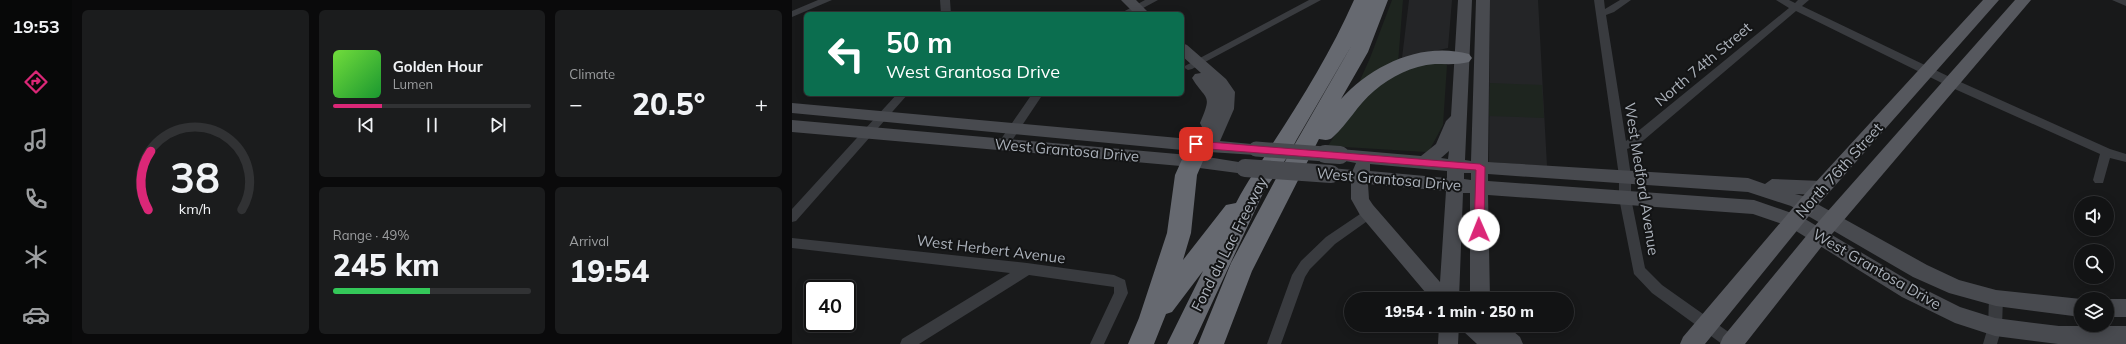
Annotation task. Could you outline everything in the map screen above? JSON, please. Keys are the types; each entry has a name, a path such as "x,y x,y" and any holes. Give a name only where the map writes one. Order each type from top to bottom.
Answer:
{"highway":[{"name":"Fond du Lac Freeway","path":"1180,344 1250,178 1280,150 1345,41 1363,0"},
{"name":"Fond du Lac Freeway","path":"1211,344 1240,270 1308,139 1359,52 1379,0"},
{"path":"1283,188 1346,106 1372,80 1415,60 1462,58"},
{"path":"1141,344 1152,318 1179,233 1186,175 1198,153"},
{"path":"1152,318 1213,236 1250,178"}],"main road":[{"name":"North 76th Street","path":"1691,344 1800,213 1929,71 1991,0"},
{"name":"North 76th Street","path":"1732,344 1825,228 2023,0"}],"street":[{"path":"792,14 815,10 827,0"},
{"path":"945,0 946,12"},
{"path":"1115,0 1133,9 1153,0"},
{"path":"1189,63 1316,0"},
{"path":"1446,292 1456,184 1465,0"},
{"path":"1480,292 1479,187 1483,0"},
{"name":"West Medford Avenue","path":"1599,0 1625,176 1625,198 1639,270 1657,289 1732,344"},
{"path":"1601,14 1611,10 1626,0"},
{"path":"1780,0 1952,82 2106,152 2126,158"},
{"name":"North 74th Street","path":"1621,147 1634,142 1804,0"},
{"path":"2117,0 2126,3"},
{"path":"1462,58 1482,50"},
{"path":"1184,52 1189,63 1212,89 1215,95 1214,108 1203,135 1198,153"},
{"path":"792,217 901,96"},
{"path":"1003,145 1037,96"},
{"path":"1425,163 1443,146 1449,136 1460,104"},
{"name":"West Grantosa Drive","path":"792,108 1015,128 1198,153 1250,178 1331,174 1479,187 1723,204 1800,213"},
{"name":"West Grantosa Drive","path":"792,126 1003,145 1198,153 1256,148 1456,166 1748,185 1782,195 1800,213 1825,228 1909,291 1993,335 2126,335"},
{"path":"2099,180 2106,152"},
{"path":"1366,158 1360,176 1360,200 1404,258 1441,292"},
{"path":"1718,183 1723,204"},
{"path":"1748,185 1822,188"},
{"path":"1274,344 1299,275 1306,265 1314,254 1369,213"},
{"name":"West Grantosa Drive","path":"1825,228 1956,287 1996,298 2074,307"},
{"name":"West Herbert Avenue","path":"792,243 1027,269 1114,281 1120,284 1121,293 1097,344"},
{"path":"907,344 1027,269"},
{"path":"1993,335 1996,298"},
{"path":"2114,308 2126,308"},
{"path":"1448,344 1449,332"},
{"path":"1482,333 1513,344"}],"shaded area":[{"path":"1392,0 1403,0 1398,63 1357,87 1370,58"},
{"path":"1409,0 1452,0 1448,48 1402,58"},
{"path":"1490,0 1538,0 1547,166 1489,162"},
{"path":"1438,61 1447,65 1443,125 1429,151 1328,146 1353,106 1404,67"},
{"path":"1490,83 1542,85 1544,118 1489,116"}],"route":[{"path":"1196,144 1205,146 1231,146 1480,167 1479,230"}]}
